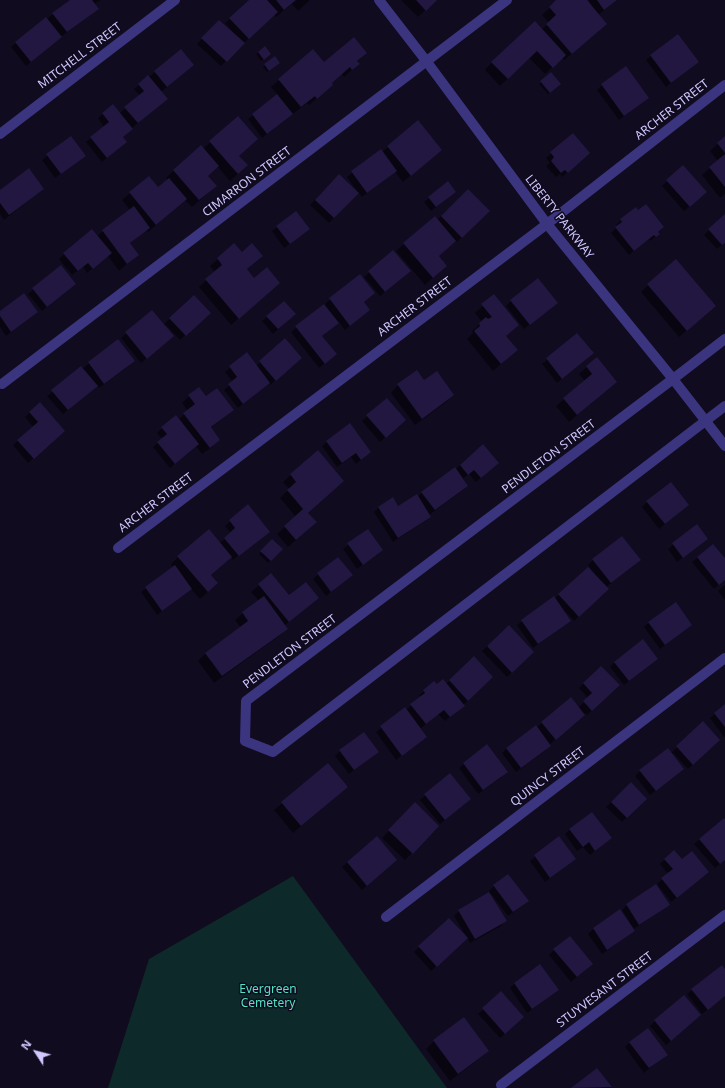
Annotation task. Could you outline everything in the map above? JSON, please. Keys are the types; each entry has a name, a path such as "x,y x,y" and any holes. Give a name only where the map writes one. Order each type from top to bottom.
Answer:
{"street":[{"name":"MITCHELL STREET","path":"0,134 175,0"},
{"name":"LIBERTY PARKWAY","path":"379,0 547,224 725,446"},
{"name":"CIMARRON STREET","path":"2,384 507,0"},
{"name":"ARCHER STREET","path":"118,548 547,224 725,85"},
{"name":"PENDLETON STREET","path":"725,339 673,380 246,701 245,741 273,752 725,406"},
{"name":"QUINCY STREET","path":"386,917 725,658"},
{"name":"STUYVESANT STREET","path":"501,1085 725,915"}],"green space":[{"name":"Evergreen Cemetery","path":"293,876 447,1088 108,1088 149,959"}],"building":[{"path":"70,0 92,0 99,9 67,32 52,13"},
{"path":"249,0 267,0 278,12 249,39 229,18"},
{"path":"276,0 296,0 284,10"},
{"path":"416,0 437,0 426,11"},
{"path":"556,0 587,0 607,24 572,54 546,24 556,15 549,7"},
{"path":"597,0 617,0 604,10"},
{"path":"46,17 62,37 31,62 15,42"},
{"path":"219,20 245,43 227,62 201,38"},
{"path":"535,21 566,55 553,68 537,51 508,79 491,62"},
{"path":"678,34 699,62 671,83 650,55"},
{"path":"354,37 367,53 357,61 360,64 352,70 350,67 317,99 315,96 301,107 278,79 313,49 324,62"},
{"path":"265,46 271,54 264,60 258,52"},
{"path":"181,49 194,65 167,87 154,71"},
{"path":"275,56 280,63 269,71 264,64"},
{"path":"626,66 649,98 624,116 601,84"},
{"path":"551,72 561,84 550,93 540,81"},
{"path":"148,75 168,99 138,123 124,107 144,91 138,84"},
{"path":"277,94 293,114 267,134 252,114"},
{"path":"113,104 133,129 123,137 127,142 107,158 90,137 109,122 102,113"},
{"path":"238,116 258,139 239,156 248,165 238,174 209,141"},
{"path":"418,120 442,150 411,176 387,146"},
{"path":"573,133 590,153 568,173 565,170 561,173 551,161 554,157 550,152"},
{"path":"71,136 86,156 61,174 46,154"},
{"path":"725,136 725,153 717,143"},
{"path":"201,145 219,166 208,176 217,186 199,200 173,170"},
{"path":"381,149 397,171 367,193 351,171"},
{"path":"725,154 725,187 709,167"},
{"path":"683,165 707,192 690,207 666,180"},
{"path":"29,168 44,189 9,215 0,203 0,190"},
{"path":"339,174 359,193 334,218 315,200"},
{"path":"149,176 158,187 169,178 187,199 156,225 129,192"},
{"path":"448,181 456,192 436,207 428,197"},
{"path":"468,189 490,211 462,238 441,216"},
{"path":"646,204 664,227 658,232 660,234 656,237 654,235 634,251 615,227 622,222 620,219 636,207 638,210"},
{"path":"134,206 150,228 130,243 139,255 127,264 102,230"},
{"path":"296,211 310,229 290,244 276,226"},
{"path":"725,214 725,243 722,245 708,229"},
{"path":"435,216 456,241 439,256 447,266 433,278 403,243"},
{"path":"92,229 112,253 93,269 88,263 78,271 63,253"},
{"path":"234,243 242,252 252,243 263,256 247,269 254,278 267,267 280,283 239,319 205,279 222,265 217,258"},
{"path":"393,250 411,271 385,292 368,271"},
{"path":"676,259 716,306 687,331 647,284"},
{"path":"61,265 76,284 47,307 32,288"},
{"path":"360,274 375,293 364,302 370,310 350,326 329,298"},
{"path":"538,278 558,303 530,325 510,300"},
{"path":"24,293 38,312 11,332 0,316 0,311"},
{"path":"494,294 519,325 506,336 518,350 501,364 474,331 480,326 479,323 486,317 488,319 492,317 481,304"},
{"path":"194,295 211,313 186,336 169,318"},
{"path":"284,301 296,314 278,329 266,316"},
{"path":"324,304 339,323 322,336 337,354 325,364 295,326"},
{"path":"152,310 174,336 147,359 125,332"},
{"path":"577,333 594,353 562,379 546,358"},
{"path":"285,338 302,358 276,381 259,361"},
{"path":"118,339 135,361 104,384 88,362"},
{"path":"247,352 270,383 243,404 228,384 237,377 229,366"},
{"path":"597,357 617,382 577,415 563,398 592,374 586,366"},
{"path":"81,366 98,386 68,410 51,390"},
{"path":"417,370 424,380 437,371 454,395 422,419 397,384"},
{"path":"199,387 206,396 217,388 234,410 211,427 220,440 210,448 183,413 195,404 188,395"},
{"path":"387,398 406,420 386,438 366,415"},
{"path":"40,402 65,431 34,459 17,440 38,422 29,412"},
{"path":"176,415 199,444 175,464 157,442 167,434 161,427"},
{"path":"350,423 371,452 361,460 356,453 342,463 326,441"},
{"path":"483,444 499,463 481,478 474,470 468,475 460,465"},
{"path":"318,450 344,481 308,513 317,522 296,540 284,526 303,509 287,490 296,482 290,474"},
{"path":"455,467 468,486 435,510 421,492"},
{"path":"671,482 689,505 665,524 646,501"},
{"path":"417,494 431,517 398,538 378,507 393,497 398,506"},
{"path":"248,504 270,532 239,556 224,538 235,528 229,520"},
{"path":"697,524 708,539 683,558 672,543"},
{"path":"209,529 232,557 211,575 218,583 208,592 177,556"},
{"path":"368,529 383,550 363,565 347,543"},
{"path":"622,536 641,560 611,583 592,559"},
{"path":"272,539 283,549 271,561 260,551"},
{"path":"713,544 725,558 725,580 719,585 697,557"},
{"path":"338,557 353,575 331,592 317,573"},
{"path":"175,565 192,589 162,611 145,587"},
{"path":"588,567 609,589 579,617 558,594"},
{"path":"271,573 289,595 306,582 319,598 289,622 258,584"},
{"path":"264,596 288,629 222,676 205,653 248,621 242,612"},
{"path":"554,596 571,621 538,644 521,620"},
{"path":"676,602 692,625 665,645 648,622"},
{"path":"509,625 534,652 512,673 487,646"},
{"path":"643,639 658,659 629,681 614,662"},
{"path":"474,656 493,677 468,701 449,680"},
{"path":"601,666 620,685 592,711 583,701 592,693 583,683"},
{"path":"443,679 465,706 450,717 444,710 426,724 410,704 425,693 423,690 434,681 437,684"},
{"path":"571,697 585,715 556,740 541,722"},
{"path":"725,704 725,727 714,713"},
{"path":"405,707 427,737 402,756 380,726"},
{"path":"703,721 720,740 693,765 676,746"},
{"path":"536,725 551,746 521,768 506,748"},
{"path":"364,732 379,752 354,770 339,750"},
{"path":"487,744 508,772 483,790 463,763"},
{"path":"668,748 684,769 656,791 639,770"},
{"path":"328,763 348,787 301,826 281,802"},
{"path":"450,773 471,799 445,820 424,794"},
{"path":"631,782 647,799 627,818 611,802"},
{"path":"415,802 439,826 413,854 388,830"},
{"path":"592,812 612,838 595,851 589,842 583,847 569,829"},
{"path":"724,818 725,860 720,864 699,839"},
{"path":"377,836 397,860 367,886 347,862"},
{"path":"559,836 576,859 550,878 534,855"},
{"path":"674,850 682,859 692,851 709,872 677,898 661,878 673,869 664,859"},
{"path":"508,874 529,901 513,912 493,885"},
{"path":"656,884 670,905 639,925 626,904"},
{"path":"489,892 507,921 475,939 458,910"},
{"path":"620,909 635,931 607,950 593,928"},
{"path":"449,918 468,938 437,967 418,946"},
{"path":"570,936 593,964 577,977 553,949"},
{"path":"540,964 559,990 532,1009 514,983"},
{"path":"722,965 725,969 725,996 708,1010 691,989"},
{"path":"501,991 524,1017 505,1034 482,1008"},
{"path":"684,995 701,1015 671,1041 654,1020"},
{"path":"464,1017 489,1051 458,1074 433,1040"},
{"path":"648,1028 668,1055 649,1068 629,1042"},
{"path":"597,1068 612,1087 571,1088"}]}
